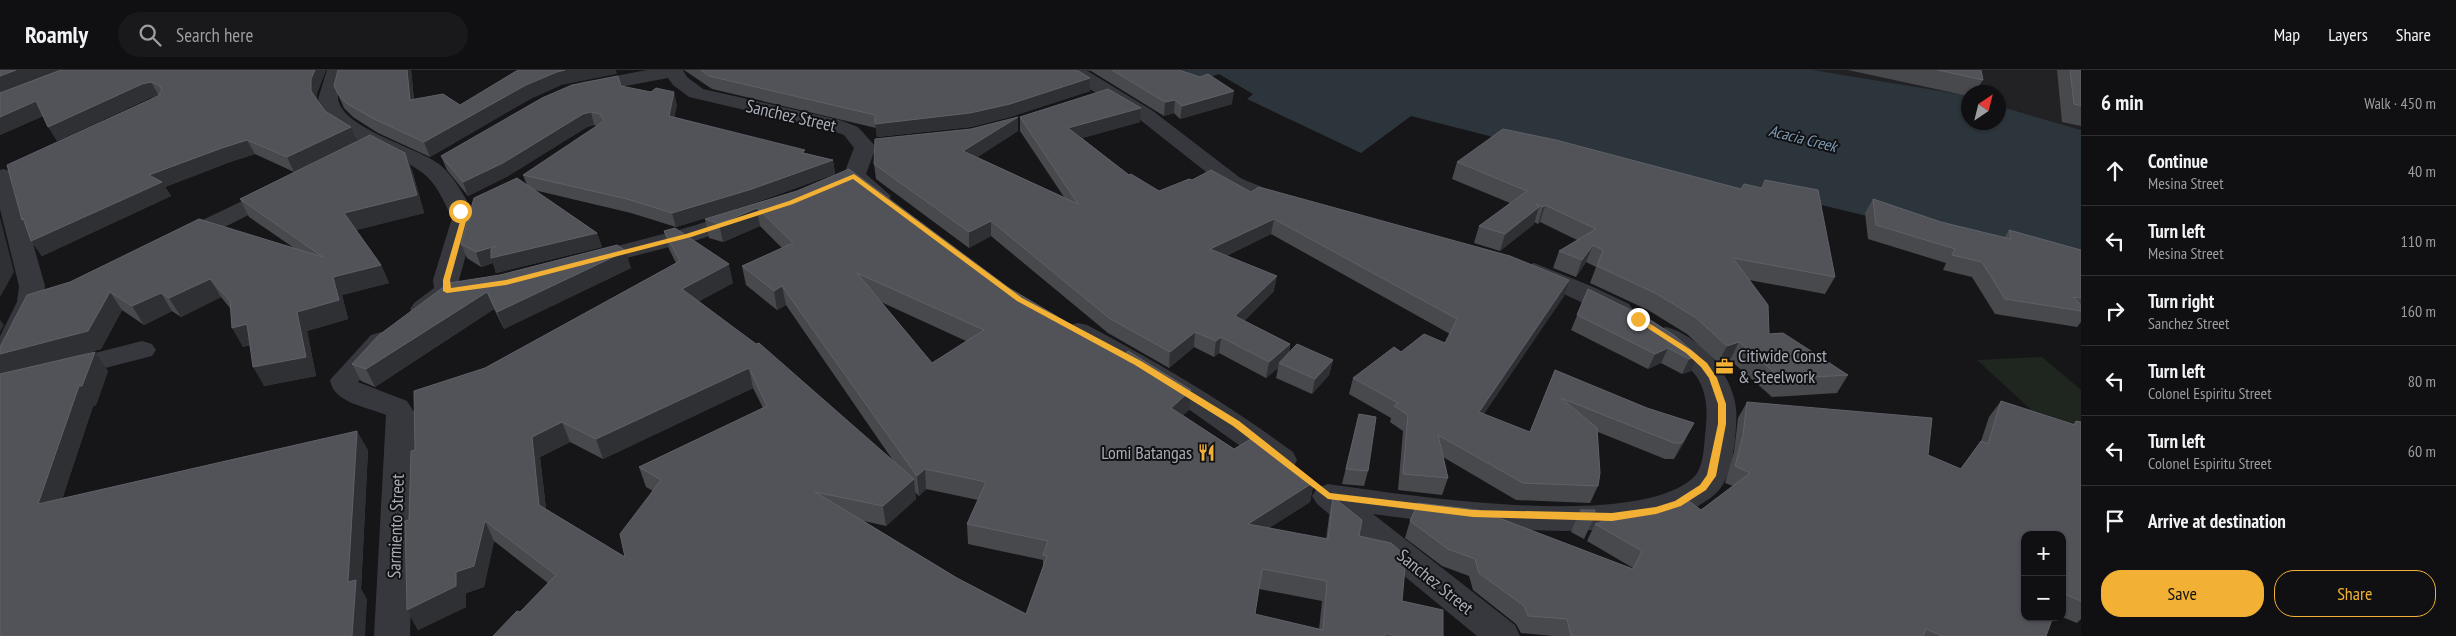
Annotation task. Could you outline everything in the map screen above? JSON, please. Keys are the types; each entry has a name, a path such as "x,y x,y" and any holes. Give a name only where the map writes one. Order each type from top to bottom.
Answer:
{"street":[{"path":"337,70 328,98 331,108 343,120 376,142"},
{"path":"1072,70 1146,115 1242,189 1283,201"},
{"path":"561,94 569,90 673,71"},
{"name":"Sanchez Street","path":"673,71 680,81 696,93 834,124 851,131 874,146 845,180 901,211"},
{"path":"1084,102 1112,93"},
{"path":"349,155 376,142"},
{"name":"Sarmiento Street","path":"376,142 438,163 451,192 469,207 446,280 457,290 404,324 376,345 344,380 345,386 351,391 397,408 401,416 392,636"},
{"path":"0,363 41,301 32,286 7,173"},
{"path":"162,249 295,182"},
{"path":"573,265 688,235 763,211"},
{"path":"1315,486 1473,514 1533,517 1612,517 1656,510 1678,503 1703,488 1712,476 1722,424 1722,404 1713,378 1704,365 1683,347 1642,321 1582,291 1506,262"},
{"name":"Sanchez Street","path":"1053,318 1138,363 1236,424 1502,636"},
{"path":"0,386 142,350"}],"shaded area":[{"path":"1813,70 2081,70 2081,130 2006,108 2006,85 1961,85 1961,96"},
{"path":"2042,357 2081,390 2081,426 2051,428 1977,360"}],"water":[{"name":"Acacia Creek","path":"1169,70 1813,70 1961,95 1961,130 2006,130 2006,108 2081,130 2081,267 1754,189 1747,202 1411,116 1361,153 1247,99 1253,94 1219,74 1188,85"}],"building":[{"path":"0,70 16,70 0,76"},
{"path":"61,70 315,70 311,79 311,91 325,111 351,127 287,157 247,140 222,148 149,175 162,182 31,241 23,218 22,220 7,165 158,96 162,90 159,85 151,82 142,84 48,127 36,101 0,117 0,93"},
{"path":"338,70 407,70 410,100 443,94 460,105 518,70 565,70 526,85 424,142 372,118 346,103 334,86"},
{"path":"701,70 1077,70 1090,78 1010,104 970,113 875,124 875,115 709,76"},
{"path":"1112,70 1179,70 1200,77 1208,74 1234,91 1182,106 1175,100 1165,102"},
{"path":"1938,70 1981,70 1983,80"},
{"path":"2070,70 2081,70 2081,106 2074,104"},
{"path":"618,76 621,86 651,92 656,88 674,92 669,116 805,150 802,153 833,160 752,189 672,213 627,199 523,175 604,121 600,114 591,112 583,114 503,163 463,182 441,156 542,98 572,85"},
{"path":"1108,89 1141,108 1068,128 1129,175 1131,174 1159,191 1189,179 1192,180 1211,170 1251,192 1259,187 1510,256 1569,280 1479,412 1530,432 1555,370 1647,408 1694,423 1682,443 1674,443 1561,398 1597,428 1600,473 1598,486 1523,483 1438,435 1448,478 1403,474 1408,415 1394,406 1398,403 1353,378 1394,347 1401,352 1424,334 1445,343 1457,319 1274,219 1210,249 1277,276 1235,316 1290,344 1269,362 1221,337 1216,341 1195,332 1170,352 1109,318 991,221 969,232 874,164 875,139 971,129 1018,117 963,151 1078,204 1020,117"},
{"path":"1503,129 1556,140 1741,189 1744,184 1762,188 1765,180 1818,190 1835,277 1733,258 1768,305 1769,334 1783,333 1848,375 1782,379 1739,342 1727,346 1695,317 1655,293 1597,266 1603,250 1593,245 1582,260 1559,251 1596,229 1545,205 1543,207 1536,204 1539,207 1505,234 1479,226 1527,191 1457,162"},
{"path":"370,135 405,153 417,195 344,213 381,265 333,277 339,300 297,312 306,357 253,367 247,324 232,328 230,301 210,279 169,298 161,293 132,306 110,292 88,331 0,354 0,347 27,295 70,282 199,219 323,257 240,199"},
{"path":"849,169 1009,288 1124,356 1128,351 1191,390 1171,408 1234,449 1256,436 1314,482 1248,524 1328,539 1333,497 1362,520 1359,536 1391,543 1406,556 1402,601 1443,610 1443,636 1397,636 1385,633 1385,636 493,636 517,611 520,612 556,575 485,521 474,566 456,572 456,586 407,610 405,521 409,520 411,451 415,450 414,391 485,368 680,261 664,231 675,228 729,264 682,289 756,344 759,343 914,479 883,506 815,492 957,578 1026,614 1047,556 1043,555 1048,541 967,524 986,482 925,469 917,476 782,286 774,291 742,266 793,243 757,208 719,224 705,219 797,191","holes":["857,273 984,330 932,363","749,368 767,406 639,467 661,480 620,534 625,557 539,505 532,437 562,422 596,439","1262,569 1327,581 1323,630 1255,614"]},
{"path":"517,178 597,233 491,258 491,249 496,246 476,252 461,244 474,198"},
{"path":"1873,199 1941,222 2011,239 2009,230 2081,250 2081,298 2073,297 2081,305 2081,311 2005,299 1982,262 1952,255 1955,249 1876,225"},
{"path":"617,245 626,251 497,312 487,292 366,369 352,364 379,335 449,283 500,275"},
{"path":"1588,289 1649,319 1675,336 1698,356 1689,359 1668,348 1655,354 1577,315"},
{"path":"1297,344 1333,360 1315,379 1279,363"},
{"path":"95,352 82,386 79,386 38,504 357,431 348,582 356,580 352,636 0,636 0,374"},
{"path":"2001,401 2075,425 2076,421 2081,422 2081,601 2066,595 2066,531 2021,531 2021,621 2052,621 2046,636 1942,636 1926,629 1923,636 1571,636 1567,619 1528,616 1524,606 1479,573 1475,559 1448,549 1410,521 1418,503 1478,510 1633,569 1642,551 1595,524 1630,512 1650,510 1689,501 1701,510 1750,473 1735,466 1743,435 1747,402 1932,418 1928,455 1961,469 1981,441 1988,444"},
{"path":"1359,414 1376,417 1368,471 1346,469"},
{"path":"1580,510 1595,510 1594,518"}],"place":[{"name":"Citiwide Const & Steelwork","path":"1724,366"},
{"name":"Lomi Batangas","path":"1206,453"}],"route":[{"path":"460,211 464,218 446,280 447,291 506,282 688,235 791,202 854,176 1020,299 1138,363 1236,424 1328,496 1473,514 1533,517 1612,517 1656,510 1678,503 1703,488 1712,476 1722,424 1722,404 1713,378 1704,365 1689,352 1638,319"}]}
